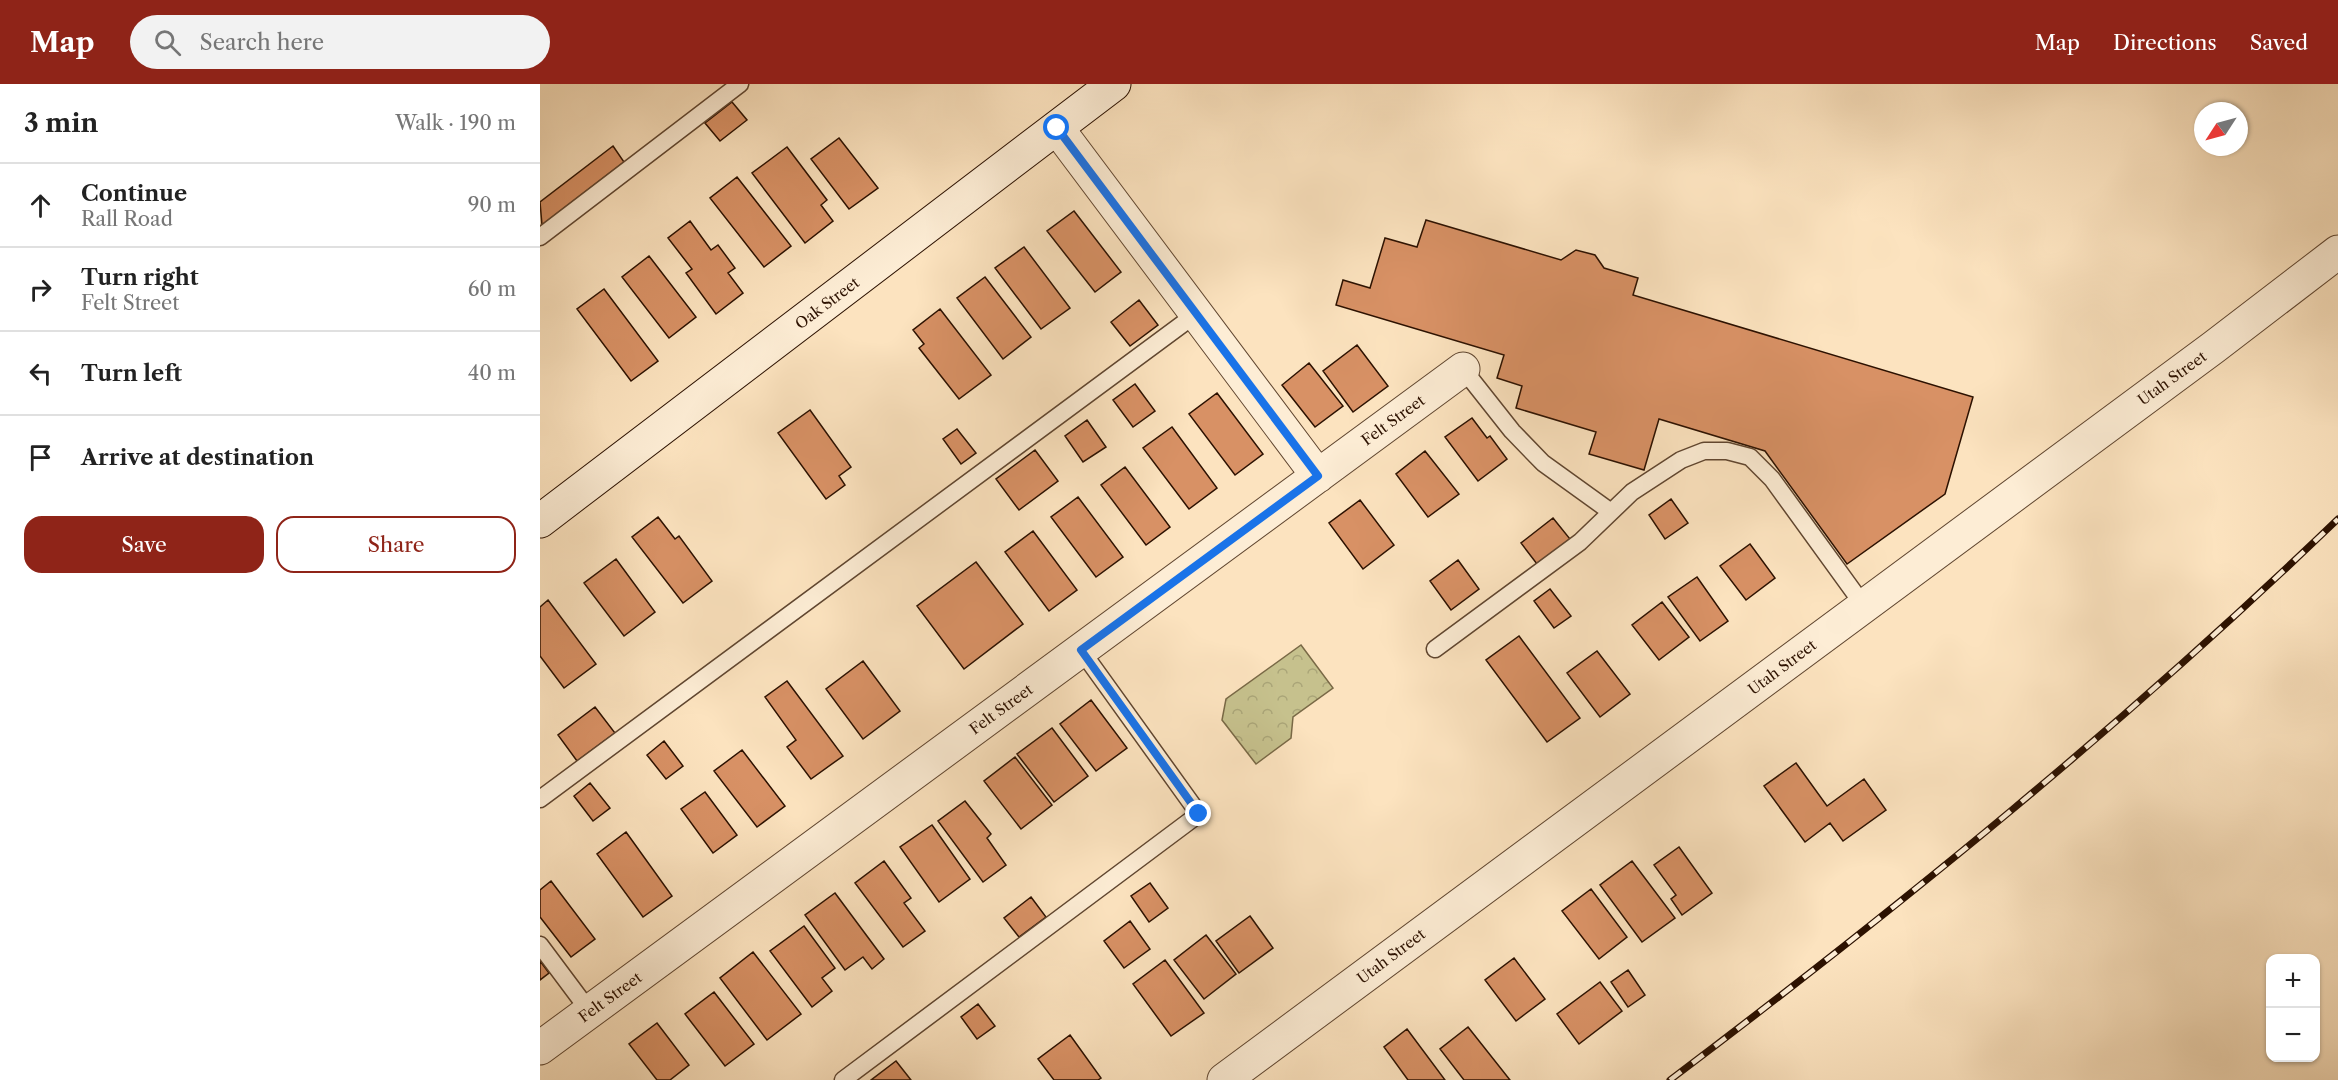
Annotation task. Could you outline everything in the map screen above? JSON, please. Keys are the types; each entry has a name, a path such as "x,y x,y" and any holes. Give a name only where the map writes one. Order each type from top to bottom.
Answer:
{"street":[{"name":"Oak Street","path":"540,521 1114,84"},
{"path":"1057,128 1318,476"},
{"name":"Utah Street","path":"1224,1080 2214,347 2338,252"},
{"name":"Felt Street","path":"540,1048 1463,369"}],"lane":[{"path":"540,237 740,84"},
{"path":"540,799 1196,314"},
{"path":"1463,369 1512,431 1543,463 1611,512"},
{"path":"1435,649 1580,542 1632,492 1681,460 1704,451 1727,451 1750,457 1772,479 1864,606"},
{"path":"843,1080 1199,814 1081,650"},
{"path":"540,945 590,1012"}],"green space":[{"path":"1301,645 1333,688 1293,717 1291,738 1256,764 1222,720 1226,699"}],"building":[{"path":"732,102 747,120 720,141 705,123"},
{"path":"839,138 878,188 849,209 811,159"},
{"path":"613,146 624,162 542,225 540,202"},
{"path":"787,147 827,200 821,205 833,221 805,243 752,173"},
{"path":"737,177 791,246 764,267 710,198"},
{"path":"1074,211 1121,272 1095,292 1047,231"},
{"path":"1426,220 1561,260 1576,250 1595,255 1604,268 1638,278 1633,295 1973,397 1945,494 1847,564 1765,451 1659,419 1644,470 1589,454 1596,432 1516,408 1522,386 1497,378 1504,355 1336,305 1343,280 1370,288 1385,238 1417,247"},
{"path":"690,221 711,250 718,245 735,268 728,273 743,293 716,314 686,273 692,269 668,238"},
{"path":"1024,247 1070,308 1041,329 995,268"},
{"path":"649,256 696,317 669,338 622,277"},
{"path":"985,277 1031,337 1003,359 957,298"},
{"path":"604,289 658,361 631,381 577,309"},
{"path":"1139,300 1158,325 1130,346 1111,322"},
{"path":"940,309 991,375 959,399 919,348 924,344 913,330"},
{"path":"1357,345 1388,386 1353,412 1323,371"},
{"path":"1309,363 1343,406 1315,427 1282,385"},
{"path":"1135,384 1155,411 1133,427 1113,400"},
{"path":"1217,393 1263,454 1235,475 1189,414"},
{"path":"810,410 851,467 839,476 845,485 826,499 778,433"},
{"path":"1472,418 1487,438 1490,436 1507,459 1478,481 1445,437"},
{"path":"1087,420 1106,447 1083,462 1065,436"},
{"path":"1172,427 1217,488 1189,509 1143,448"},
{"path":"957,429 976,453 961,464 943,439"},
{"path":"1035,450 1058,481 1019,510 996,479"},
{"path":"1425,451 1459,494 1428,517 1396,474"},
{"path":"1125,467 1170,527 1146,545 1101,485"},
{"path":"1078,497 1123,557 1096,577 1051,517"},
{"path":"1671,499 1688,523 1665,539 1649,515"},
{"path":"1360,500 1394,545 1363,569 1329,523"},
{"path":"658,517 675,539 679,536 712,581 683,603 632,537"},
{"path":"1553,518 1570,539 1537,564 1521,543"},
{"path":"1033,531 1077,590 1049,611 1005,552"},
{"path":"1750,544 1775,578 1746,600 1720,566"},
{"path":"616,559 655,612 624,636 584,583"},
{"path":"1458,560 1479,589 1451,610 1430,581"},
{"path":"976,562 1023,624 964,669 917,606"},
{"path":"1697,577 1728,621 1700,641 1668,597"},
{"path":"1550,589 1571,616 1554,628 1534,601"},
{"path":"548,600 596,664 564,688 540,656 540,607"},
{"path":"1662,602 1689,637 1659,660 1632,625"},
{"path":"1519,636 1580,718 1547,742 1486,660"},
{"path":"1597,651 1630,694 1600,717 1567,673"},
{"path":"863,661 900,711 863,739 826,689"},
{"path":"787,681 843,756 811,779 787,747 796,740 765,697"},
{"path":"1091,700 1127,748 1096,771 1060,724"},
{"path":"595,707 615,733 577,761 558,735"},
{"path":"1052,728 1088,776 1054,802 1017,754"},
{"path":"664,741 683,766 666,779 647,755"},
{"path":"742,750 785,806 757,827 714,771"},
{"path":"1015,757 1052,805 1021,829 984,781"},
{"path":"1796,763 1827,806 1864,779 1886,810 1843,841 1830,823 1805,842 1764,786"},
{"path":"590,783 610,808 593,821 574,796"},
{"path":"705,792 737,835 713,853 681,809"},
{"path":"965,801 991,834 987,838 1006,865 983,882 938,821"},
{"path":"932,825 970,879 939,902 900,847"},
{"path":"626,832 672,896 643,917 597,854"},
{"path":"1679,847 1712,893 1682,915 1671,899 1676,895 1654,865"},
{"path":"884,861 911,898 904,903 925,931 903,947 855,883"},
{"path":"1632,861 1675,918 1642,942 1600,885"},
{"path":"551,881 595,939 571,957 540,917 540,890"},
{"path":"1150,883 1168,908 1149,922 1131,896"},
{"path":"1591,889 1627,937 1599,959 1562,911"},
{"path":"835,893 884,959 872,969 863,957 845,970 805,915"},
{"path":"1031,897 1046,917 1019,937 1004,918"},
{"path":"1250,916 1273,948 1239,973 1216,941"},
{"path":"1130,921 1150,949 1124,968 1104,941"},
{"path":"804,926 835,968 822,978 832,991 812,1007 770,951"},
{"path":"1206,935 1236,974 1204,999 1174,960"},
{"path":"753,952 801,1014 767,1040 720,978"},
{"path":"1514,958 1545,999 1516,1021 1485,980"},
{"path":"1165,960 1204,1013 1171,1036 1133,984"},
{"path":"540,961 549,973 540,980"},
{"path":"1628,970 1645,995 1628,1007 1611,982"},
{"path":"1600,982 1622,1011 1579,1044 1557,1014"},
{"path":"714,992 754,1044 725,1066 685,1014"},
{"path":"978,1004 995,1026 977,1039 961,1017"},
{"path":"657,1023 689,1065 670,1080 657,1080 629,1044"},
{"path":"1468,1027 1510,1080 1464,1080 1440,1049"},
{"path":"1407,1029 1445,1080 1408,1080 1384,1047"},
{"path":"1070,1035 1101,1078 1098,1080 1054,1080 1038,1059"},
{"path":"896,1061 911,1080 871,1080"}],"railway":[{"path":"1670,1080 1843,947 2012,810 2178,667 2338,519"}],"route":[{"path":"1057,128 1318,476 1081,650 1199,814"}]}
